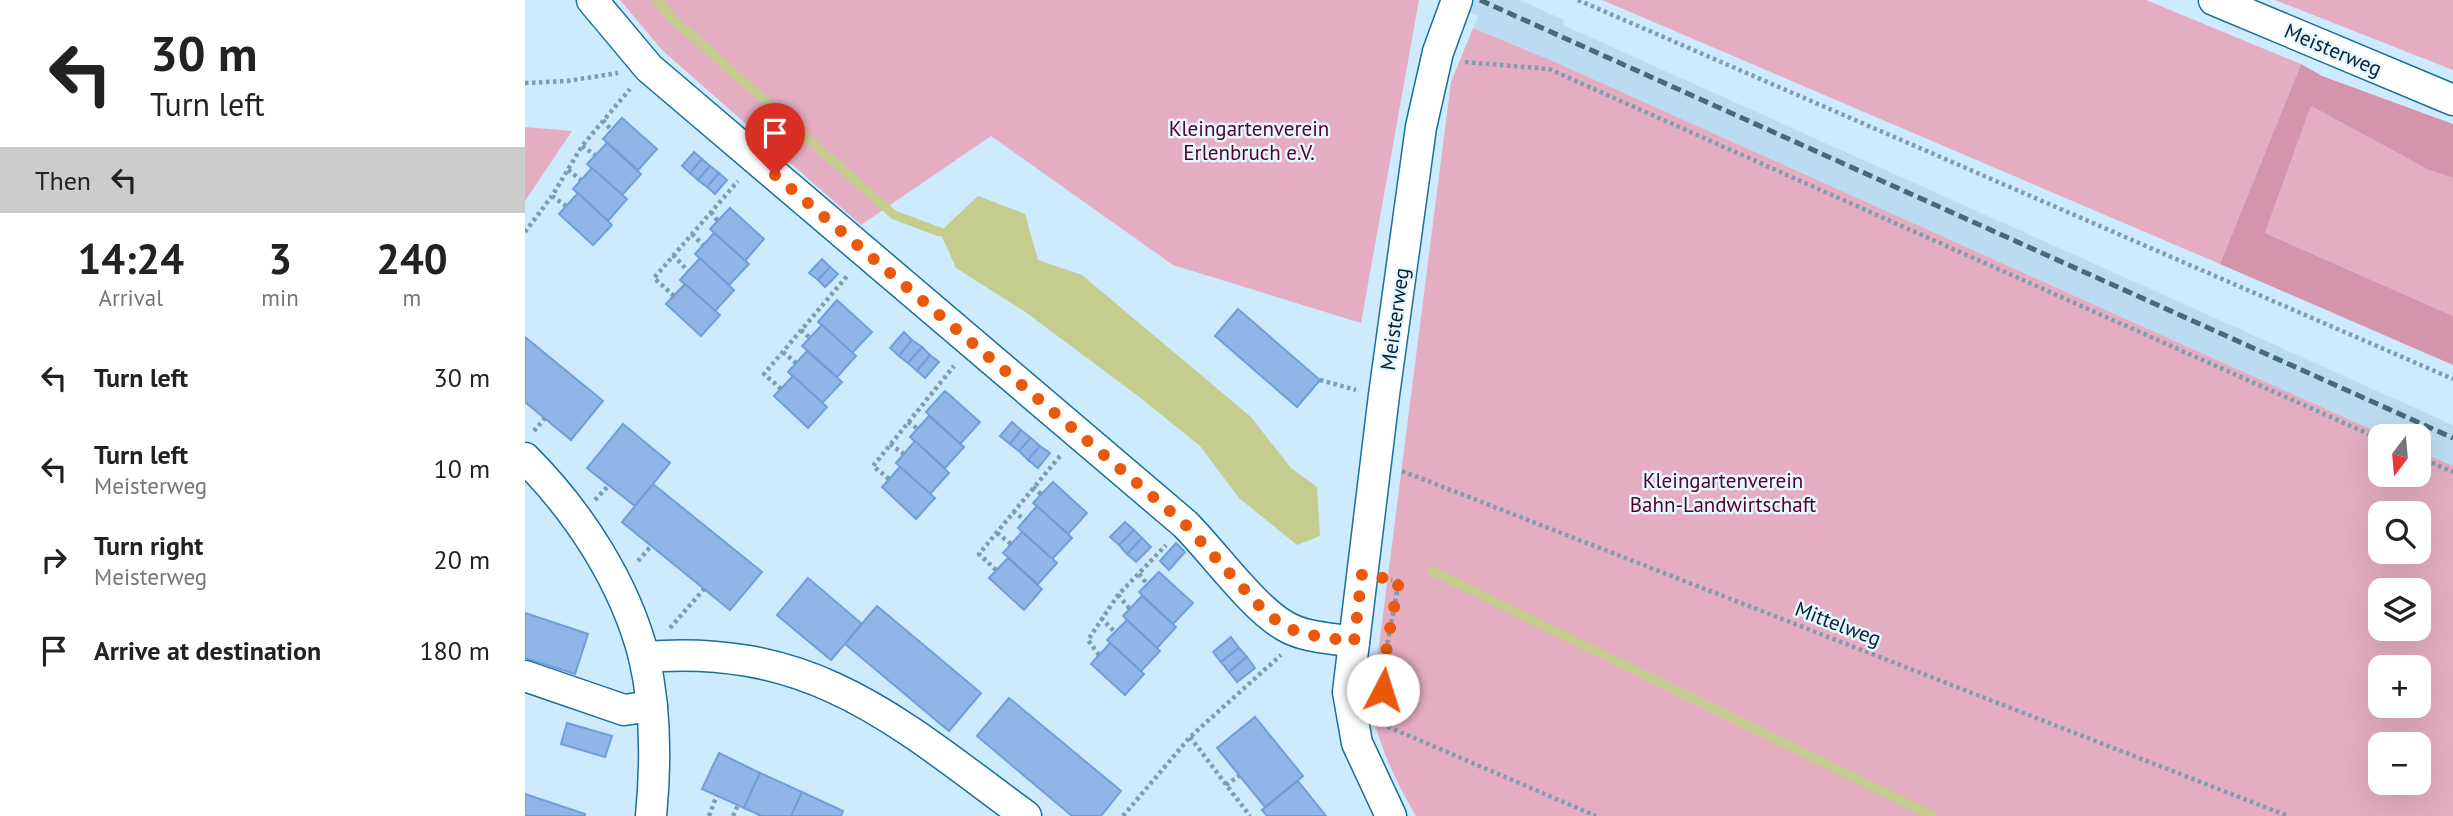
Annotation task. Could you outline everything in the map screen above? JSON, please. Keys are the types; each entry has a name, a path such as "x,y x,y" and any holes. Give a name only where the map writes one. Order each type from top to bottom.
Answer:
{"street":[{"path":"592,0 649,68 1185,524 1264,611 1285,627 1305,634 1354,642"},
{"name":"Meisterweg","path":"1391,816 1357,743 1348,692 1384,395 1421,127 1438,52 1457,0"},
{"name":"Meisterweg","path":"2214,0 2453,100"},
{"path":"525,458 550,483 598,552 632,622 644,657 652,706 654,750 651,816"},
{"path":"644,657 685,654 737,657 793,671 841,689 904,726 1027,816"},
{"path":"525,676 624,710 652,706"}],"path":[{"path":"1578,0 2453,379"},
{"path":"1438,52 1463,62 1549,69 2368,434"},
{"path":"525,83 567,82 649,68"},
{"path":"525,232 552,196 582,146 649,68"},
{"path":"603,120 611,130"},
{"path":"582,146 595,155"},
{"path":"674,296 654,278 757,160"},
{"path":"568,170 581,180"},
{"path":"552,196 566,206"},
{"path":"711,212 718,221"},
{"path":"692,234 703,246"},
{"path":"781,389 764,374 866,253"},
{"path":"674,255 688,271"},
{"path":"820,307 826,313"},
{"path":"801,330 810,338"},
{"path":"889,480 873,466 973,344"},
{"path":"783,352 796,363"},
{"path":"1320,380 1384,395"},
{"path":"926,399 934,404"},
{"path":"908,422 918,429"},
{"path":"996,570 979,554 1079,434"},
{"path":"890,444 904,454"},
{"name":"Mittelweg","path":"1376,461 2288,816"},
{"path":"2431,462 2453,472"},
{"path":"1033,487 1041,494"},
{"path":"1013,511 1025,520"},
{"path":"1099,655 1088,640 1101,618 1118,595 1185,524"},
{"path":"997,533 1011,544"},
{"path":"1139,574 1147,584"},
{"path":"1362,574 1399,581 1387,645 1382,704 1384,725 1596,816"},
{"path":"644,657 704,589"},
{"path":"1118,595 1131,608"},
{"path":"1101,618 1115,632"},
{"path":"1123,816 1189,737 1267,667"},
{"path":"1189,737 1250,816"},
{"path":"1226,785 1239,776"},
{"path":"709,816 717,795"},
{"path":"733,816 738,805"}],"shaded area":[{"path":"1443,0 1520,0 1564,20 1563,25 2453,425 2453,466 2431,456 2431,424 2368,424 2368,428 1555,62 1473,28 1478,16"},
{"path":"2301,64 2322,76 2453,124 2453,178 2429,170 2311,106 2265,233 2453,316 2453,365 2220,264"},
{"path":"978,196 1025,214 1038,260 1082,275 1251,417 1291,468 1317,487 1320,536 1297,545 1239,498 1200,446 1024,311 956,268 940,232"}],"green space":[{"name":"Kleingartenverein Erlenbruch e.V.","path":"620,0 1419,0 1361,323 1173,265 991,136 861,225 662,50"},
{"path":"1602,0 2146,0 2301,64 2220,264"},
{"path":"2275,0 2453,0 2453,70"},
{"name":"Kleingartenverein Bahn-Landwirtschaft","path":"1473,28 1555,62 2368,428 2368,487 2431,487 2431,456 2453,466 2453,816 1416,816 1389,764 1371,709 1451,82"},
{"path":"2311,106 2429,170 2453,178 2453,316 2265,233"},
{"path":"525,127 572,131 525,201"}],"building":[{"path":"622,118 657,149 638,170 603,139"},
{"path":"607,143 641,174 622,195 587,164"},
{"path":"694,152 702,159 690,173 682,166"},
{"path":"702,159 710,166 698,180 690,173"},
{"path":"710,166 719,173 707,187 698,180"},
{"path":"592,168 627,199 608,221 573,189"},
{"path":"719,173 727,180 715,194 707,187"},
{"path":"578,193 612,225 593,245 559,214"},
{"path":"730,208 764,239 745,261 710,229"},
{"path":"714,233 749,264 729,285 695,254"},
{"path":"700,258 734,290 715,311 680,280"},
{"path":"822,259 830,267 818,280 809,273"},
{"path":"830,267 838,274 825,287 818,280"},
{"path":"685,284 720,315 701,336 666,304"},
{"path":"837,300 872,332 852,353 818,322"},
{"path":"1238,309 1320,380 1297,407 1215,336"},
{"path":"822,325 856,356 837,377 802,346"},
{"path":"904,332 912,340 899,356 890,348"},
{"path":"525,337 603,401 571,440 525,402"},
{"path":"912,340 922,347 908,363 899,356"},
{"path":"922,347 930,355 917,371 908,363"},
{"path":"807,351 842,382 822,403 788,372"},
{"path":"930,355 939,362 925,378 917,371"},
{"path":"793,376 827,407 808,428 774,396"},
{"path":"945,391 980,422 960,444 926,412"},
{"path":"929,416 964,447 945,468 910,437"},
{"path":"1012,422 1021,430 1010,444 1000,436"},
{"path":"623,424 670,463 635,506 587,468"},
{"path":"1021,430 1031,438 1019,451 1010,444"},
{"path":"1031,438 1040,446 1028,460 1019,451"},
{"path":"915,441 949,473 930,494 896,463"},
{"path":"1040,446 1050,453 1038,468 1028,460"},
{"path":"900,467 935,498 916,519 882,487"},
{"path":"1053,482 1087,513 1068,534 1033,503"},
{"path":"653,484 762,572 730,610 622,522"},
{"path":"1037,506 1072,538 1052,559 1018,528"},
{"path":"1125,522 1134,530 1119,545 1110,537"},
{"path":"1134,530 1142,538 1127,554 1119,545"},
{"path":"1022,532 1057,563 1038,584 1003,553"},
{"path":"1142,538 1151,547 1136,562 1127,554"},
{"path":"1176,543 1185,552 1169,570 1160,561"},
{"path":"1008,558 1042,589 1024,610 989,578"},
{"path":"1159,572 1193,603 1173,624 1139,592"},
{"path":"808,578 862,624 831,660 777,615"},
{"path":"1142,596 1176,627 1157,648 1123,616"},
{"path":"877,606 981,693 949,731 845,644"},
{"path":"525,613 588,634 575,674 525,658"},
{"path":"1127,620 1160,651 1141,671 1107,640"},
{"path":"1231,637 1239,648 1221,662 1213,652"},
{"path":"1110,643 1144,674 1125,695 1091,664"},
{"path":"1239,648 1247,657 1229,672 1221,662"},
{"path":"1247,657 1255,668 1237,682 1229,672"},
{"path":"1009,698 1121,791 1101,816 1072,816 977,736"},
{"path":"1255,717 1303,776 1265,807 1217,748"},
{"path":"567,723 612,736 605,757 561,744"},
{"path":"719,753 760,773 744,808 702,789"},
{"path":"760,773 802,792 791,816 762,816 744,808"},
{"path":"1298,781 1326,816 1267,816 1262,810"},
{"path":"802,792 843,811 841,816 791,816"},
{"path":"525,794 585,814 585,816 525,816"}],"waterway":[{"path":"657,0 672,18 894,215 940,232"},
{"path":"1432,571 1933,816"}],"railway":[{"path":"1480,0 2453,438"}],"route":[{"path":"775,175 1185,524 1264,611 1285,627 1305,634 1354,642 1362,574 1399,581 1387,645 1383,690"}]}
